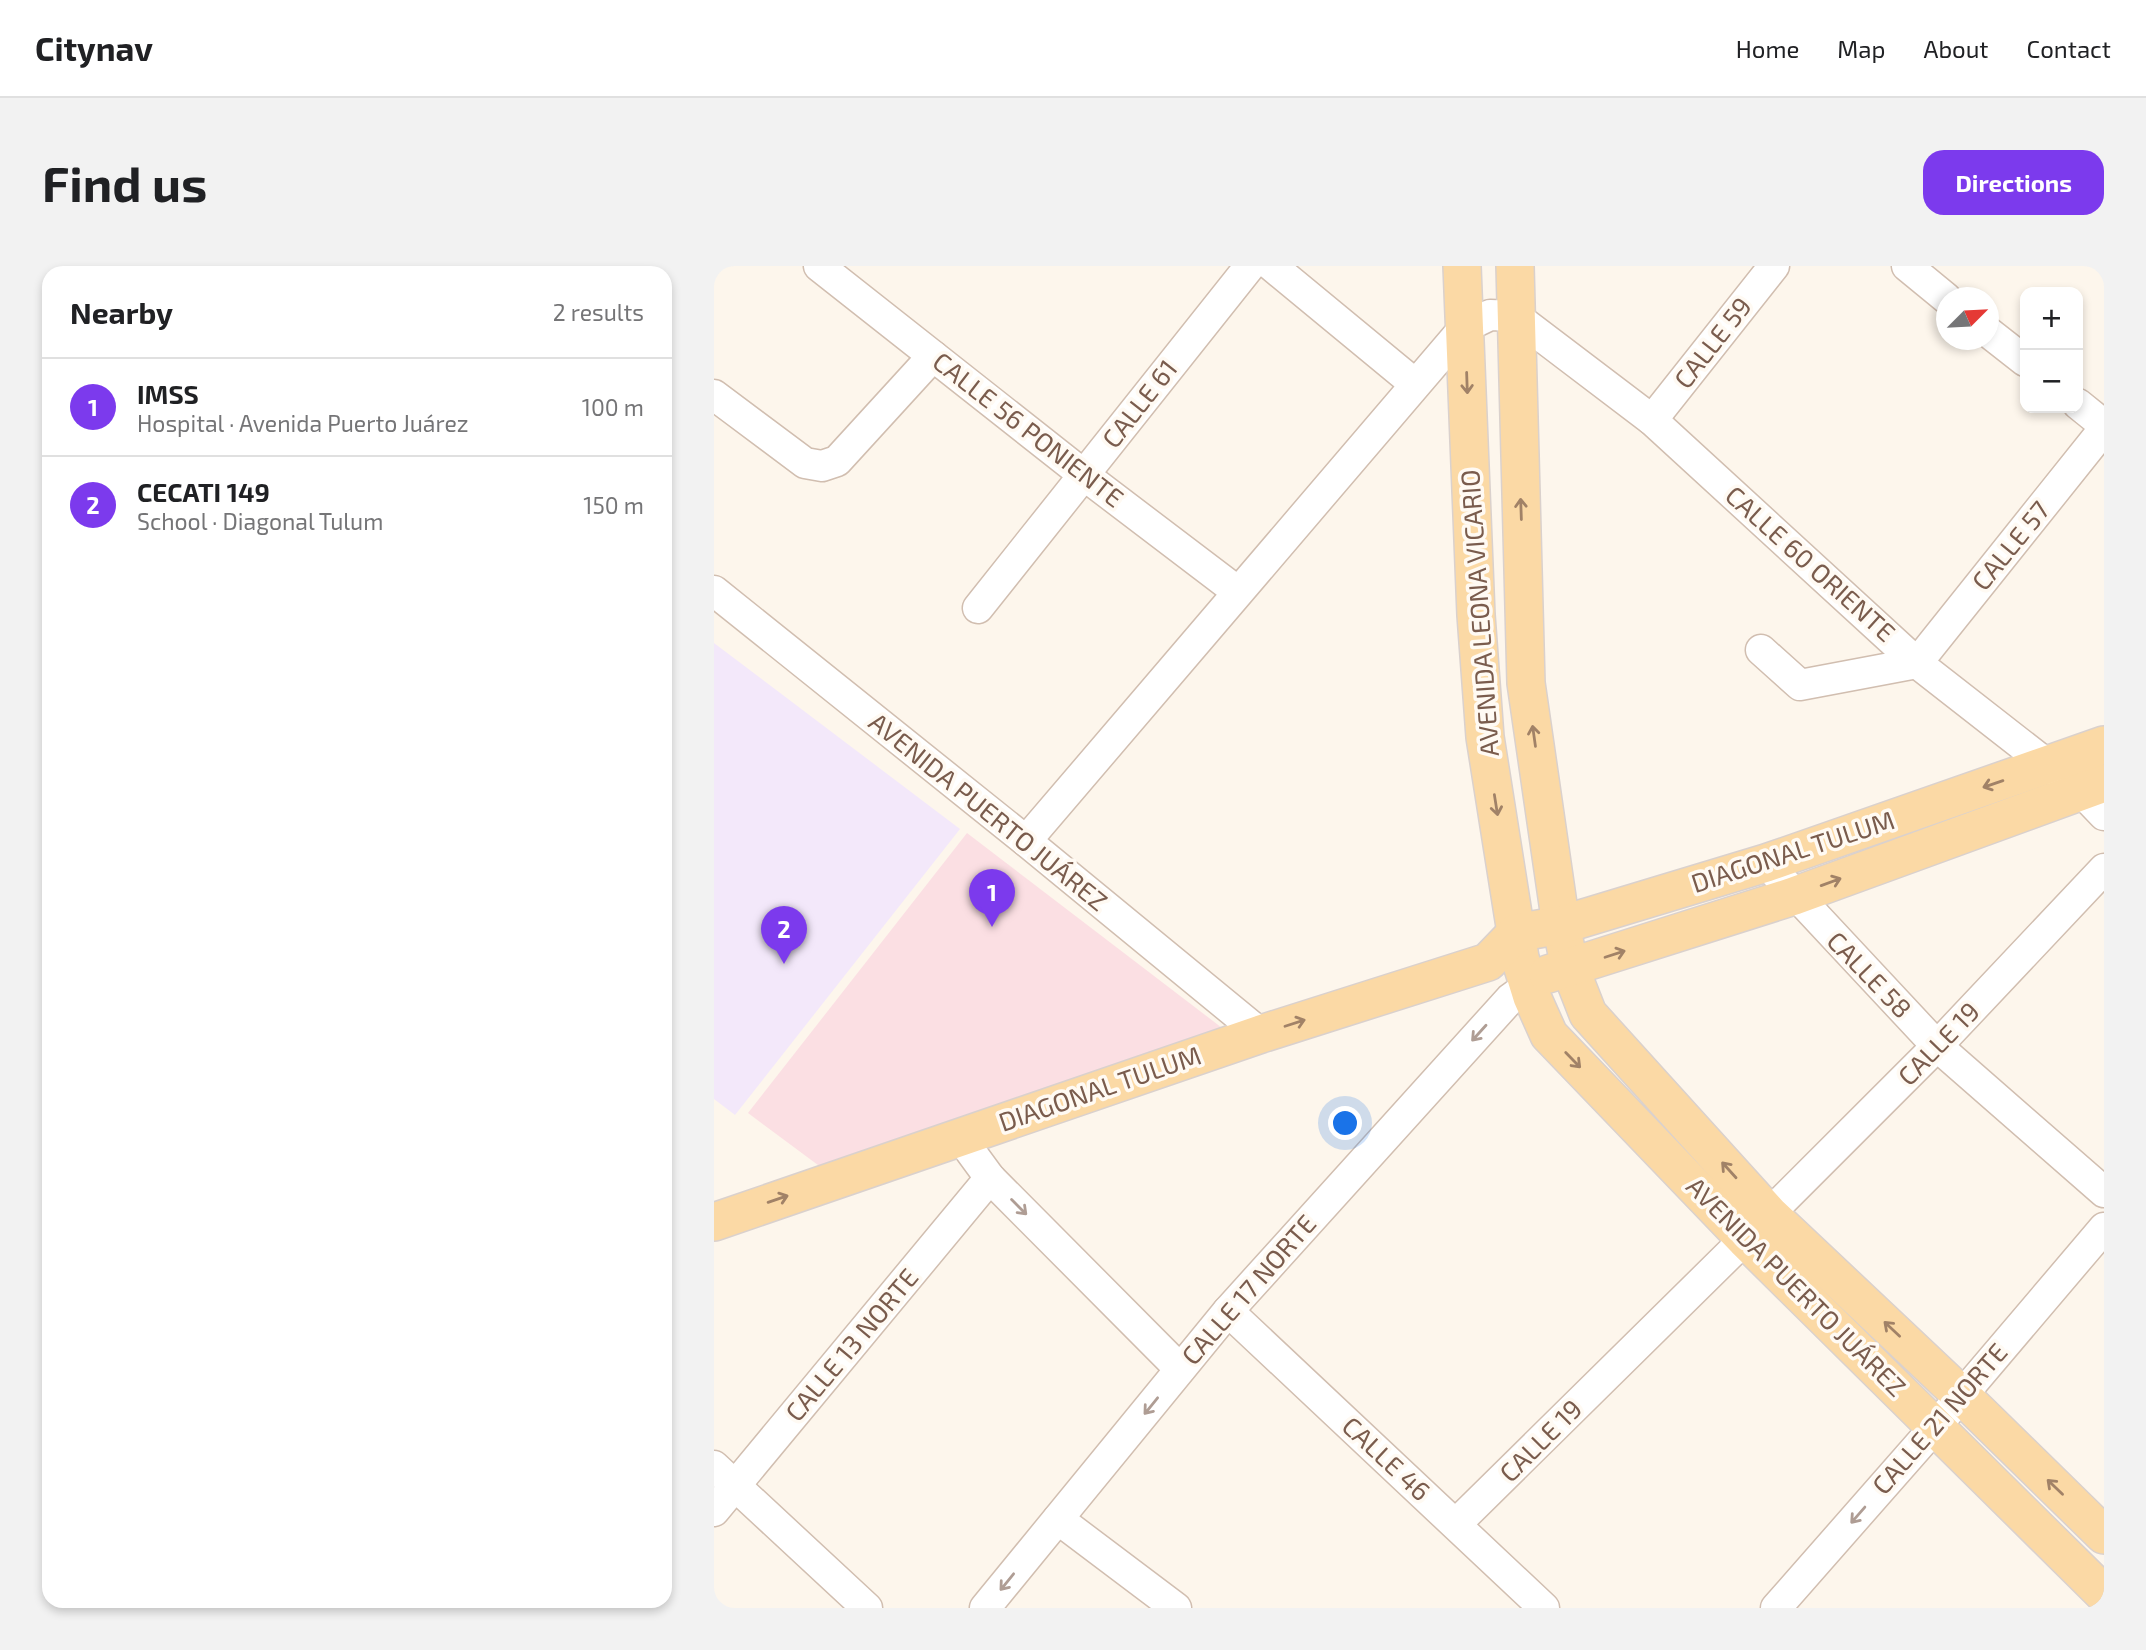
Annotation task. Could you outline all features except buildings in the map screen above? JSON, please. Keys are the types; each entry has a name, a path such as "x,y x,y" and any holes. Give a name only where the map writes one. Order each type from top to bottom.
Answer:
{"main road":[{"name":"AVENIDA LEONA VICARIO","path":"1462,266 1479,676 1516,964"},
{"name":"AVENIDA LEONA VICARIO","path":"1515,266 1526,683 1561,925"},
{"name":"DIAGONAL TULUM","path":"1516,964 1561,925 1766,863 2104,744"},
{"name":"DIAGONAL TULUM","path":"714,1222 1261,1034 1516,964 1570,968 2096,796"},
{"name":"AVENIDA PUERTO JUÁREZ","path":"1561,925 1570,968 1588,1014 1757,1227 1935,1427 2104,1594"},
{"name":"AVENIDA PUERTO JUÁREZ","path":"1516,964 1549,1035 1757,1227 1961,1395 2104,1535"}],"street":[{"name":"CALLE 56 PONIENTE","path":"819,266 1084,475 1238,592"},
{"name":"CALLE 61","path":"978,608 1250,266"},
{"path":"1272,266 1415,384"},
{"name":"CALLE 59","path":"1652,420 1774,266"},
{"path":"1907,266 1936,289"},
{"path":"1026,841 1465,327 1490,316 1515,316"},
{"name":"CALLE 60 ORIENTE","path":"1515,316 1652,420 1917,663 2048,764 2096,796"},
{"path":"1999,340 2020,357"},
{"path":"714,395 805,464 822,466 837,461 933,356"},
{"path":"2083,408 2104,427"},
{"name":"CALLE 57","path":"1917,663 2104,427"},
{"name":"AVENIDA PUERTO JUÁREZ","path":"714,591 1261,1034"},
{"path":"1761,650 1800,685 1917,663"},
{"name":"CALLE 58","path":"1766,863 1937,1046 2104,1192"},
{"name":"CALLE 19","path":"1456,1524 1937,1046 2104,869"},
{"name":"CALLE 17 NORTE","path":"985,1608 1228,1311 1510,999 1516,964"},
{"path":"960,1137 990,1178 1180,1370"},
{"name":"CALLE 13 NORTE","path":"714,1511 724,1476 990,1178"},
{"name":"CALLE 21 NORTE","path":"1776,1608 2104,1228"},
{"name":"CALLE 46","path":"1228,1311 1544,1608"},
{"path":"724,1476 867,1608"},
{"path":"1058,1519 1176,1608"}],"shaded area":[{"path":"714,643 960,829 735,1115 714,1099"},
{"path":"967,833 1230,1034 822,1168 748,1113"}],"place":[{"name":"IMSS","path":"992,927"},
{"name":"CECATI 149","path":"784,964"}]}
